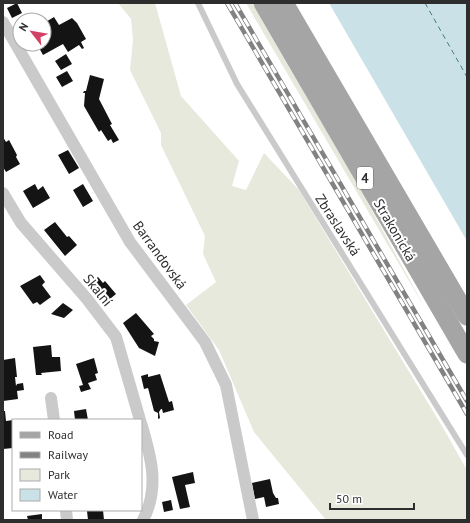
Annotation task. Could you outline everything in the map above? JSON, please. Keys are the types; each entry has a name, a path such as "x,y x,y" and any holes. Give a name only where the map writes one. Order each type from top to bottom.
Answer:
{"main road":[{"name":"Strakonická","path":"263,3 467,354"},
{"name":"Strakonická","path":"284,3 467,316"}],"street":[{"name":"Barrandovská","path":"3,22 130,242 205,342 217,363 226,384 253,520"},
{"name":"Skalní","path":"3,194 21,223 87,299 116,337 140,419"},
{"path":"51,398 54,419"},
{"path":"142,426 151,458 154,481 148,512 143,520"}],"lane":[{"name":"Zbraslavská","path":"198,3 236,84 467,455"}],"green space":[{"path":"118,3 155,3 181,96 239,161 232,186 246,190 264,153 299,190 442,426 467,470 467,520 326,520 254,432 219,350 186,305 216,282 203,254 205,236 161,145 161,133 130,70 133,40 131,19"},
{"path":"246,3 252,3 363,194 426,310"}],"water":[{"path":"329,3 467,3 467,241"}],"building":[{"path":"17,3 22,12 12,12 12,18 7,8"},
{"path":"54,17 59,25 72,18 77,23 86,39 81,42 84,48 82,49 79,45 68,52 63,44 52,50 52,18"},
{"path":"41,52 48,52 43,55"},
{"path":"66,54 72,64 61,70 55,61"},
{"path":"67,71 73,81 62,87 56,77"},
{"path":"90,75 104,79 99,99 112,124 110,125 119,140 113,143 111,139 108,141 101,130 99,132 84,106 85,93 83,93 86,91"},
{"path":"3,137 6,142 9,140 20,164 6,172 3,167"},
{"path":"68,150 79,168 69,174 58,155"},
{"path":"35,184 38,190 43,186 50,198 33,208 23,191"},
{"path":"83,184 93,201 83,207 73,190"},
{"path":"55,222 67,237 69,236 77,245 65,256 44,230"},
{"path":"40,275 45,282 42,285 51,297 40,305 37,302 33,304 20,286"},
{"path":"98,277 103,283 105,281 116,294 105,303 89,284"},
{"path":"63,303 73,310 64,318 51,314"},
{"path":"136,313 154,334 151,336 154,341 159,342 155,356 139,348 123,323"},
{"path":"51,345 52,357 60,357 61,371 36,375 33,347"},
{"path":"15,358 17,377 15,377 16,386 17,384 23,383 24,390 17,391 18,399 3,401 3,360"},
{"path":"94,358 98,373 95,374 97,380 88,383 91,389 81,392 79,386 83,385 76,364"},
{"path":"148,374 148,377 160,374 169,402 172,401 174,410 163,413 161,409 159,412 160,418 158,419 158,413 154,411 148,388 144,389 141,376"},
{"path":"86,409 88,419 75,419 74,411"},
{"path":"3,411 5,411 6,421 12,420 12,448 3,449"},
{"path":"193,472 195,483 185,485 190,507 180,509 172,477"},
{"path":"270,479 273,493 276,498 278,498 279,504 266,507 264,497 255,499 252,483"},
{"path":"171,500 173,510 164,512 162,502"},
{"path":"87,511 103,511 104,520 88,520"},
{"path":"42,514 42,520 28,520 27,516"}],"ferry route":[{"path":"425,3 467,77"}],"railway":[{"path":"227,3 467,414"},
{"path":"235,3 467,401"}]}
